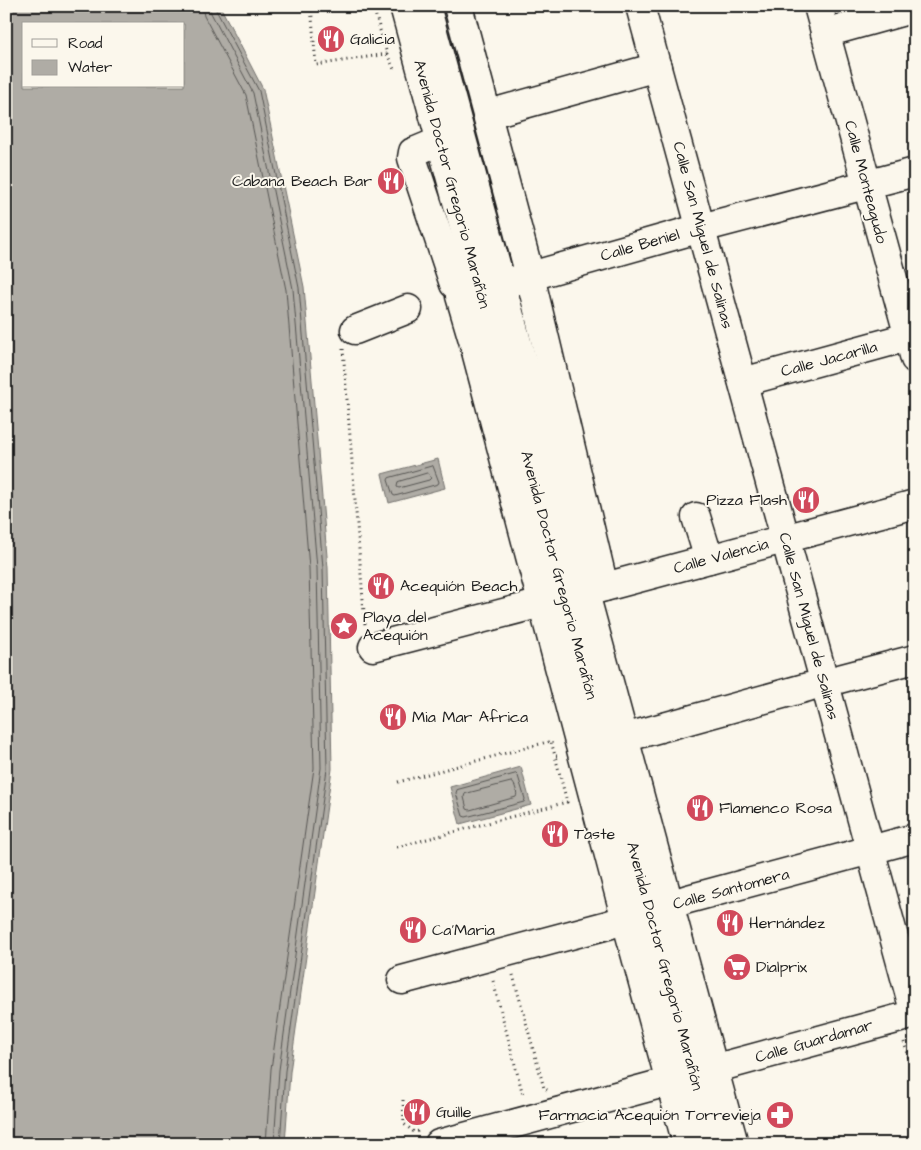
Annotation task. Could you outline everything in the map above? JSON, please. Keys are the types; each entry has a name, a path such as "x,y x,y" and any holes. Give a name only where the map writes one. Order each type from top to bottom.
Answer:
{"street":[{"name":"Avenida Doctor Gregorio Marañón","path":"404,6 440,141 474,289 574,595"},
{"name":"Avenida Doctor Gregorio Marañón","path":"426,6 474,289 475,339 574,595 634,735 648,912 712,1144"},
{"path":"458,6 494,113 530,276 574,595 648,912 692,1075 687,1144"},
{"name":"Calle San Miguel de Salinas","path":"640,6 870,850 911,1021"},
{"name":"Calle Monteagudo","path":"818,6 913,344"},
{"path":"825,33 915,8"},
{"path":"494,113 657,67"},
{"name":"Calle Beniel","path":"474,289 530,276 701,228 915,172"},
{"path":"349,337 408,309"},
{"name":"Calle Jacarilla","path":"743,382 913,344"},
{"name":"Calle Valencia","path":"372,639 574,595 915,504"},
{"path":"696,517 709,559"},
{"path":"839,679 915,659"},
{"path":"634,735 808,687"},
{"name":"Calle Santomera","path":"402,980 915,838"},
{"name":"Calle Guardamar","path":"433,1136 911,1021"},
{"name":"Avenida Doctor Gregorio Marañón","path":"692,1075 734,1144"}],"path":[{"path":"311,6 316,65 387,54"},
{"path":"349,337 366,627 372,639"},
{"path":"397,847 567,802 551,741 398,782"},
{"path":"555,756 561,755"},
{"path":"513,972 544,1088 548,1091"},
{"path":"492,978 524,1094 521,1101"},
{"path":"911,1021 915,1079"},
{"path":"403,1100 404,1124 414,1132 433,1136"}],"water":[{"path":"6,6 220,6 263,89 304,287 328,568 332,769 290,1072 285,1144 6,1144"},
{"path":"438,459 445,488 389,503 382,474"},
{"path":"521,767 531,805 460,824 450,787"}],"place":[{"name":"Galicia","path":"331,39"},
{"name":"Cabana Beach Bar","path":"391,181"},
{"name":"Pizza Flash","path":"806,500"},
{"name":"Acequión Beach","path":"381,586"},
{"name":"Playa del Acequión","path":"344,626"},
{"name":"Mia Mar Africa","path":"393,717"},
{"name":"Flamenco Rosa","path":"700,808"},
{"name":"Taste","path":"555,834"},
{"name":"Hernández","path":"730,923"},
{"name":"Ca'Maria","path":"413,930"},
{"name":"Dialprix","path":"737,967"},
{"name":"Guille","path":"417,1112"},
{"name":"Farmacia Acequión Torrevieja","path":"780,1115"}]}
